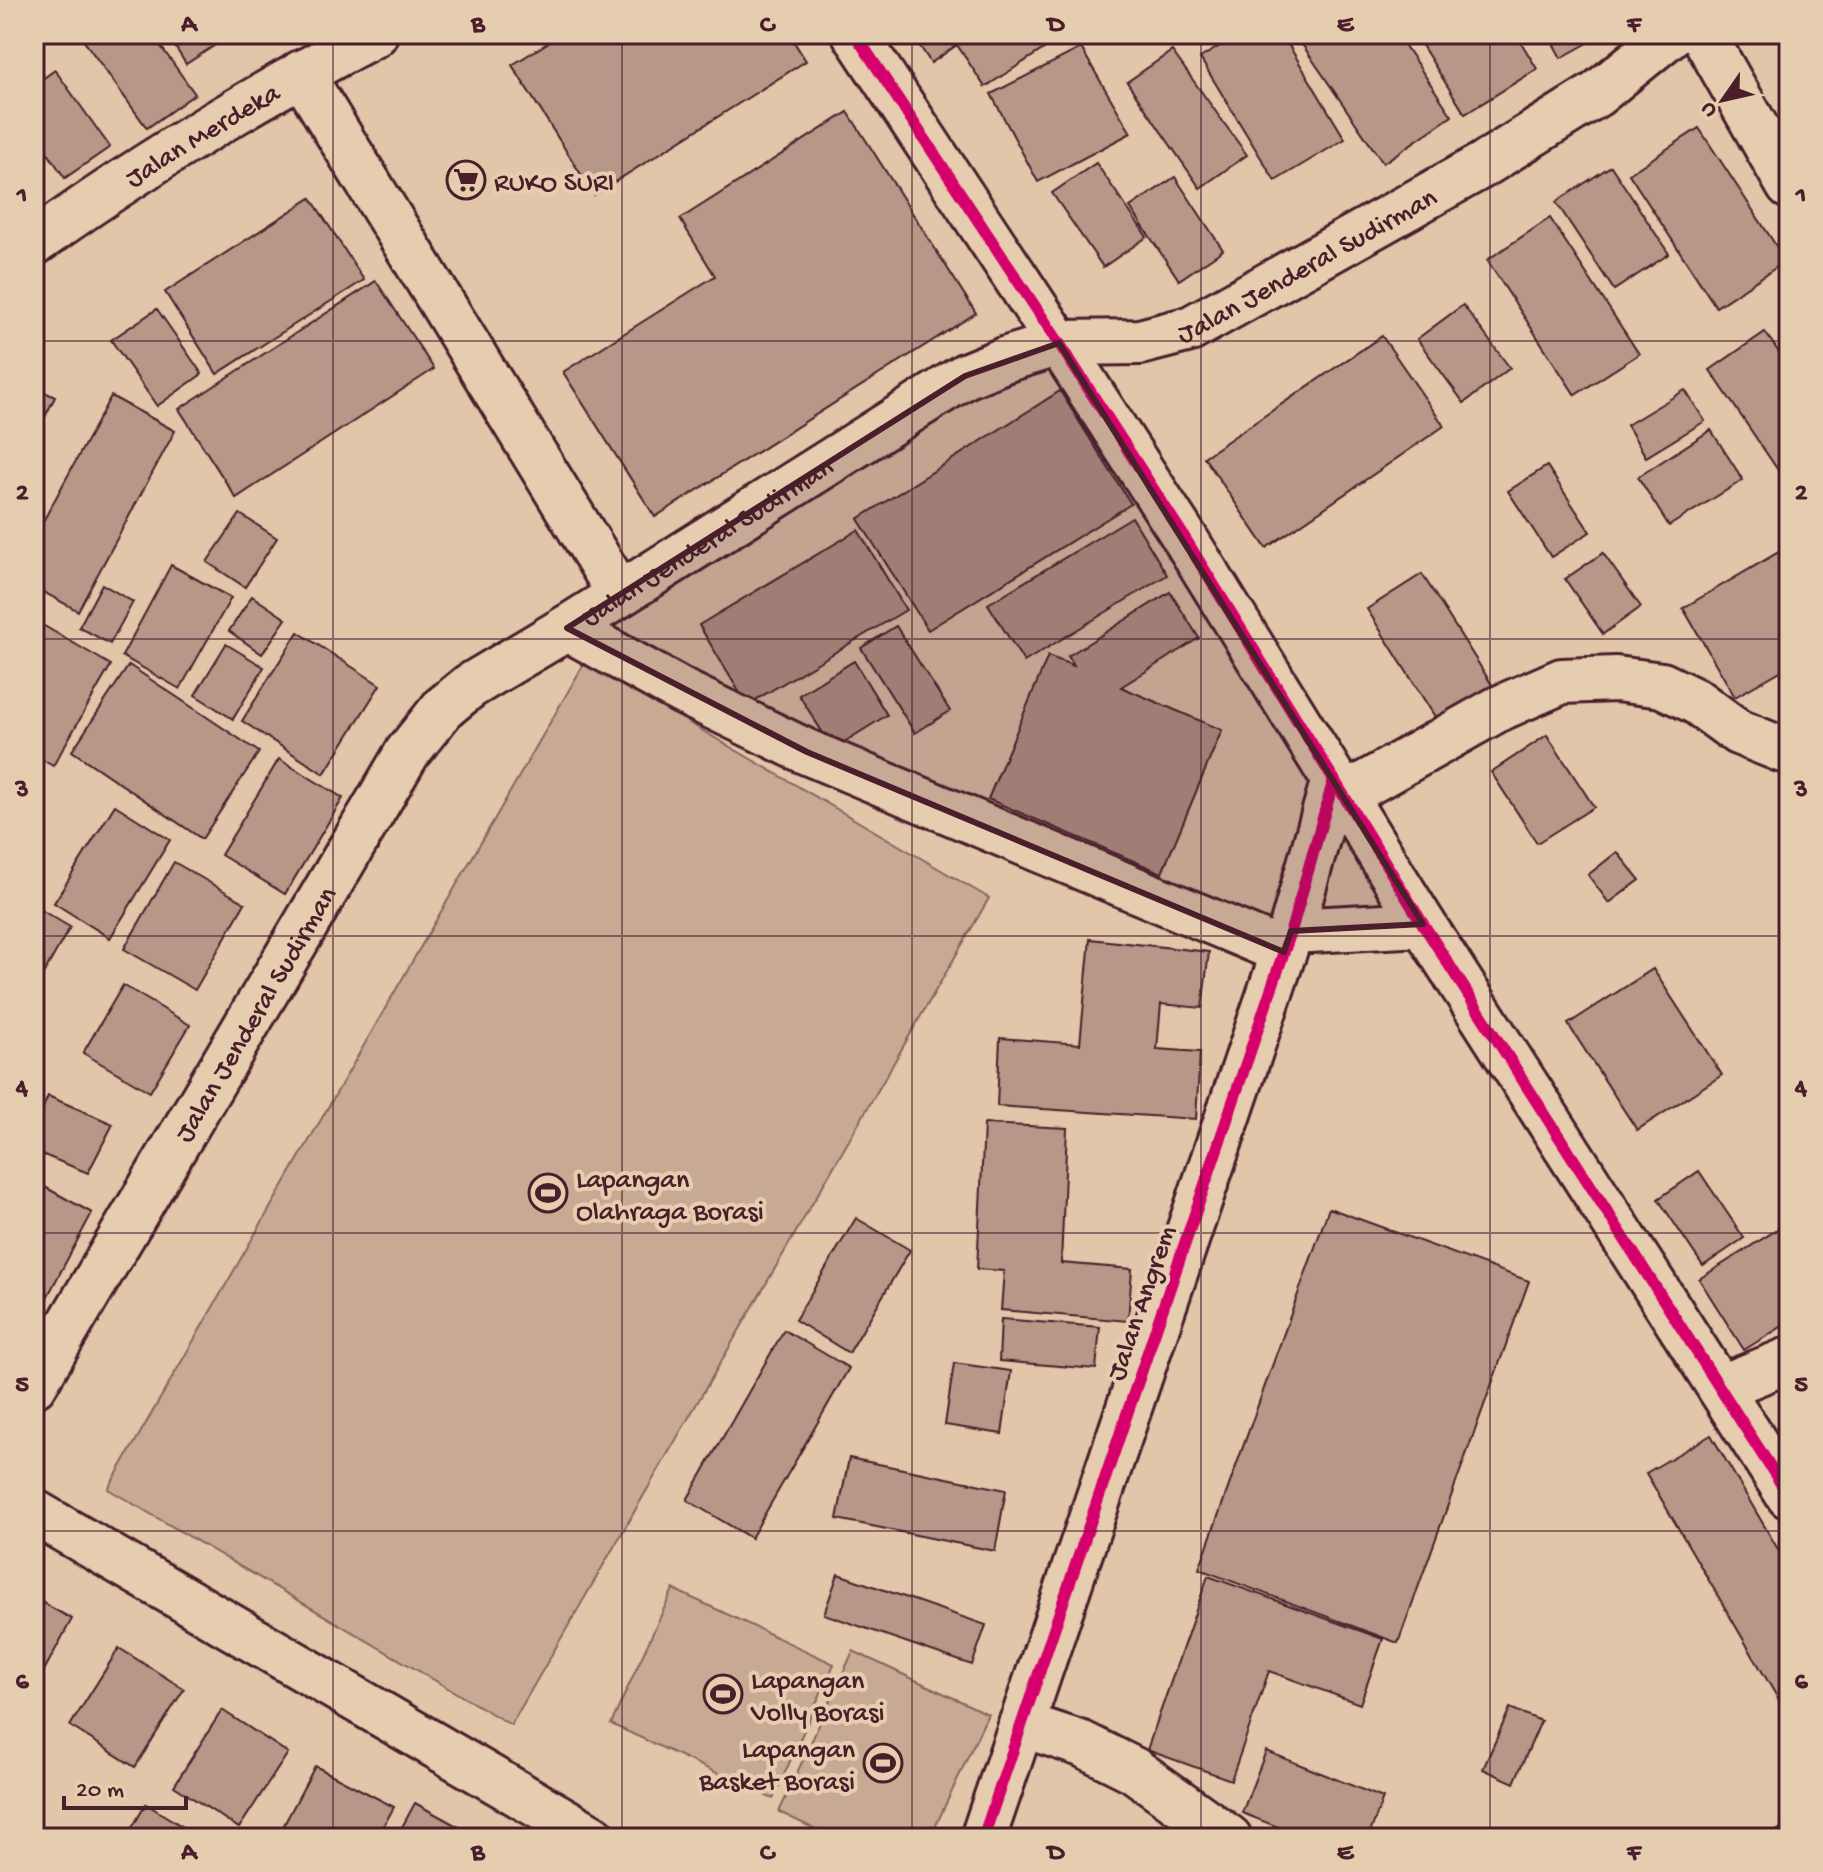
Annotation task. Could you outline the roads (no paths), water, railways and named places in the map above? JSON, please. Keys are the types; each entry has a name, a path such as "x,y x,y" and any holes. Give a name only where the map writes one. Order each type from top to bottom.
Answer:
{"main road":[{"name":"Jalan Merdeka","path":"34,243 101,195 301,73 375,34"},
{"path":"855,34 1189,545 1423,924 1789,1496"},
{"name":"Jalan Jenderal Sudirman","path":"34,1385 407,753 443,708 470,686 965,376 1059,343 1140,342 1190,329 1483,165 1597,94 1671,34"},
{"path":"1703,34 1789,186"},
{"path":"301,73 620,594"},
{"path":"567,628 683,692 807,752 1288,942 1423,924"},
{"path":"1339,788 1498,709 1562,681 1616,679 1662,685 1697,702 1738,732 1789,750"},
{"name":"Jalan Angrem","path":"983,1838 1339,788"},
{"path":"1720,1388 1789,1360"},
{"path":"34,1512 594,1838"},
{"path":"1021,1724 1082,1744 1134,1770 1229,1838"}],"place":[{"name":"RUKO SURI","path":"466,180"},
{"name":"Lapangan Olahraga Borasi","path":"548,1193"},
{"name":"Lapangan Volly Borasi","path":"723,1694"},
{"name":"Lapangan Basket Borasi","path":"883,1763"}]}
